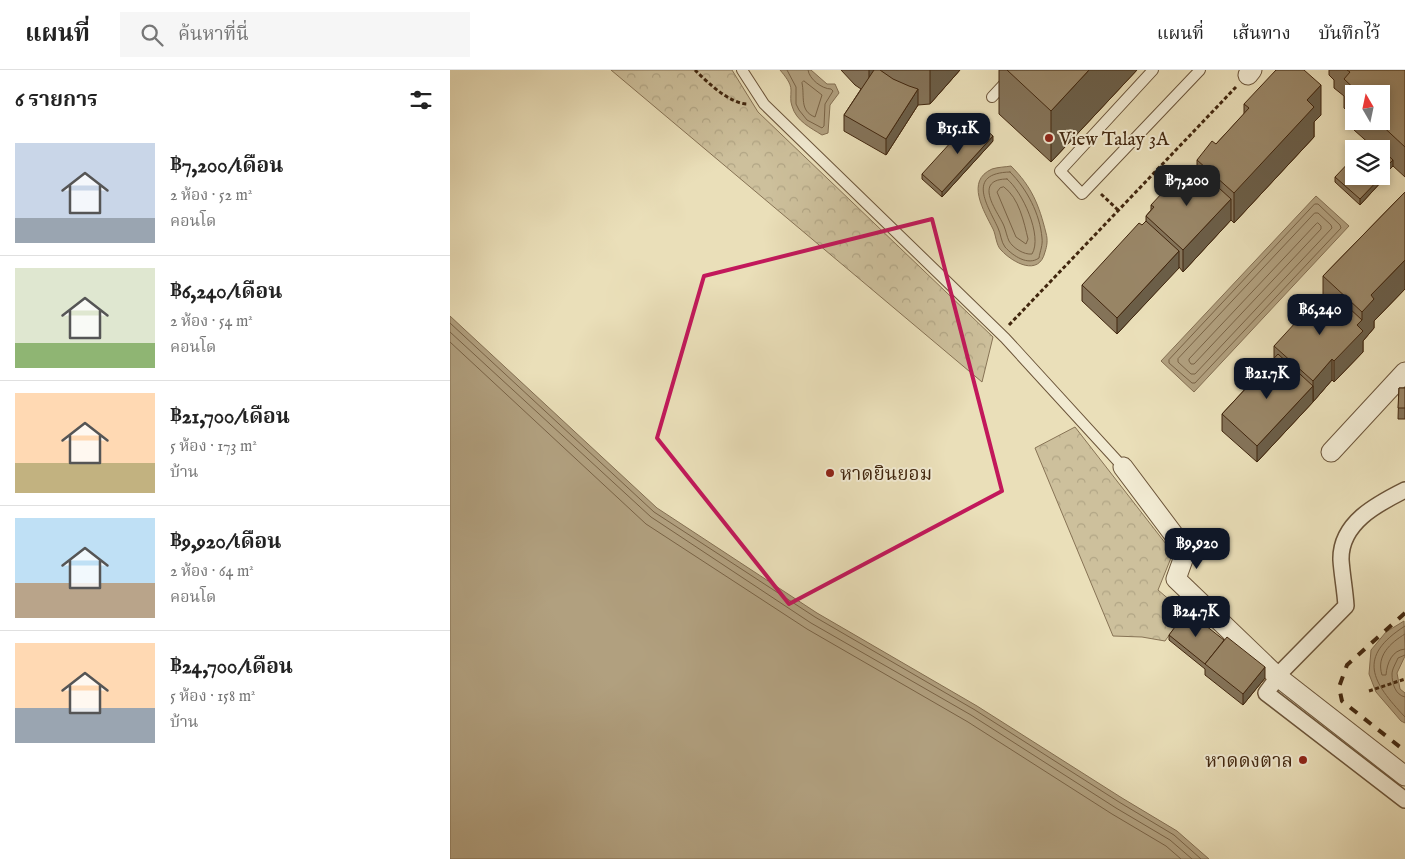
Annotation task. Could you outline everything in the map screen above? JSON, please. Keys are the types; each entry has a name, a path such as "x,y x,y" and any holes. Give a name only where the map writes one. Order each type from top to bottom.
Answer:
{"street":[{"path":"1331,452 1405,372"},
{"path":"1123,466 1186,550 1176,579 1278,677 1405,776"},
{"path":"1405,490 1379,503 1358,519 1344,539 1341,558 1346,606 1278,677 1266,693 1405,800"}],"lane":[{"path":"742,70 764,104 1005,338 1123,466"},
{"path":"992,97 1017,70"},
{"path":"1153,70 1060,171 1082,194 1200,70"}],"path":[{"path":"695,70 710,85 740,104 764,104"},
{"path":"1012,322 1248,72"},
{"path":"1091,185 1118,210"},
{"path":"1368,691 1405,679"}],"highlighted area":[{"path":"932,219 1002,491 789,604 657,438 704,276"}],"green space":[{"path":"611,70 732,70 758,112 993,337 982,382"},
{"path":"1075,427 1173,553 1158,590 1185,613 1165,641 1142,637 1113,636 1035,448"}],"water":[{"path":"780,70 811,70 827,84 835,84 839,93 830,105 828,133 822,135 804,124 797,116 791,104 790,85"},
{"path":"1011,166 1024,181 1034,197 1047,236 1042,260 1032,266 1019,263 999,248 994,231 979,197 978,189 984,174 992,169"},
{"path":"1316,196 1349,226 1194,392 1161,361"},
{"path":"450,316 657,508 817,613 977,706 1177,831 1209,859 450,859"},
{"path":"1404,621 1405,656 1397,673 1400,689 1405,693 1405,723 1401,721 1376,692 1369,674 1371,650 1386,632"}],"building":[{"path":"874,70 880,70 893,79 918,89 886,139 844,115"},
{"path":"1007,70 1089,70 1051,111"},
{"path":"1276,70 1304,70 1321,85 1307,100 1314,107 1234,193 1197,160 1212,141 1216,144 1249,108 1244,104"},
{"path":"1347,70 1405,70 1405,147 1387,130 1390,130 1390,85 1350,85 1344,79 1350,72"},
{"path":"973,118 993,136 942,192 922,174"},
{"path":"1187,166 1193,172 1197,168 1231,199 1183,250 1146,216 1154,207 1151,205"},
{"path":"1345,166 1345,185 1373,185 1360,199 1335,177"},
{"path":"1405,192 1405,260 1371,295 1374,299 1362,312 1323,276"},
{"path":"1146,221 1179,251 1117,318 1082,285 1139,223 1142,225"},
{"path":"1327,295 1331,299 1335,295 1362,320 1357,325 1363,331 1334,361 1332,359 1313,381 1274,346 1319,297 1322,300"},
{"path":"1278,354 1313,386 1257,446 1222,414"},
{"path":"1399,388 1405,388 1405,408 1398,408"},
{"path":"1187,611 1224,640 1205,664 1169,635"},
{"path":"1227,637 1265,667 1243,694 1205,664"}],"railway":[{"path":"1405,613 1347,665 1339,687 1342,701 1405,751"}],"place":[{"name":"View Talay 3A","path":"1049,138"},
{"name":"หาดยินยอม","path":"830,473"},
{"name":"หาดดงตาล","path":"1303,760"}]}
